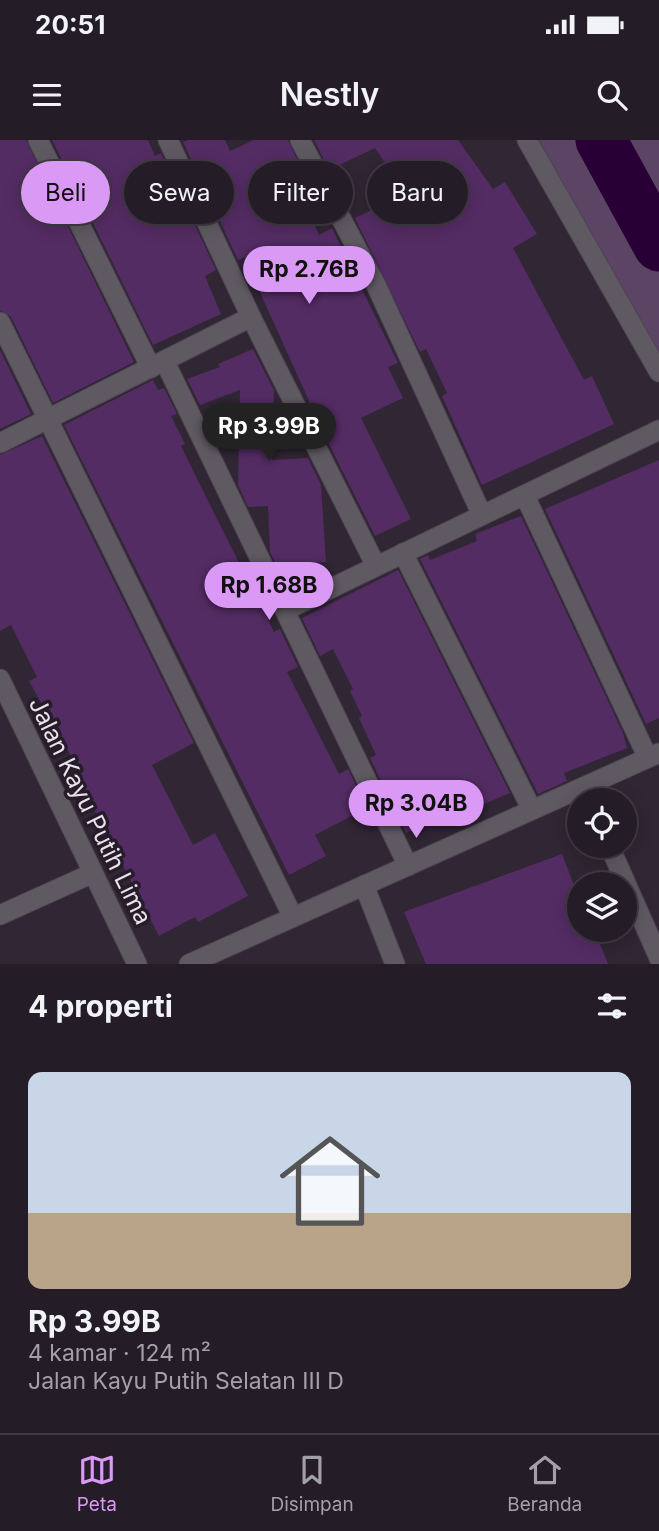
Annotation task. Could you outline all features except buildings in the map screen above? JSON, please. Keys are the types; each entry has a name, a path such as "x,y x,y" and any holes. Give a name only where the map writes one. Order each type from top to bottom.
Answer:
{"street":[{"path":"38,140 286,610 408,866"},
{"path":"300,140 376,285 482,515"},
{"path":"527,140 659,372"},
{"path":"174,142 251,317 376,566"},
{"path":"0,443 251,317"},
{"path":"0,322 50,418 293,917"},
{"path":"286,610 659,430"},
{"path":"525,496 654,755 595,788"},
{"path":"403,553 532,810"},
{"name":"Jalan Kayu Putih Lima","path":"0,679 137,964"},
{"path":"189,964 532,810 567,799"},
{"path":"615,858 659,958"},
{"path":"0,915 93,873"},
{"path":"364,886 395,964"}],"shaded area":[{"path":"526,140 659,140 659,374"}],"waterway":[{"path":"601,140 659,246"}]}
